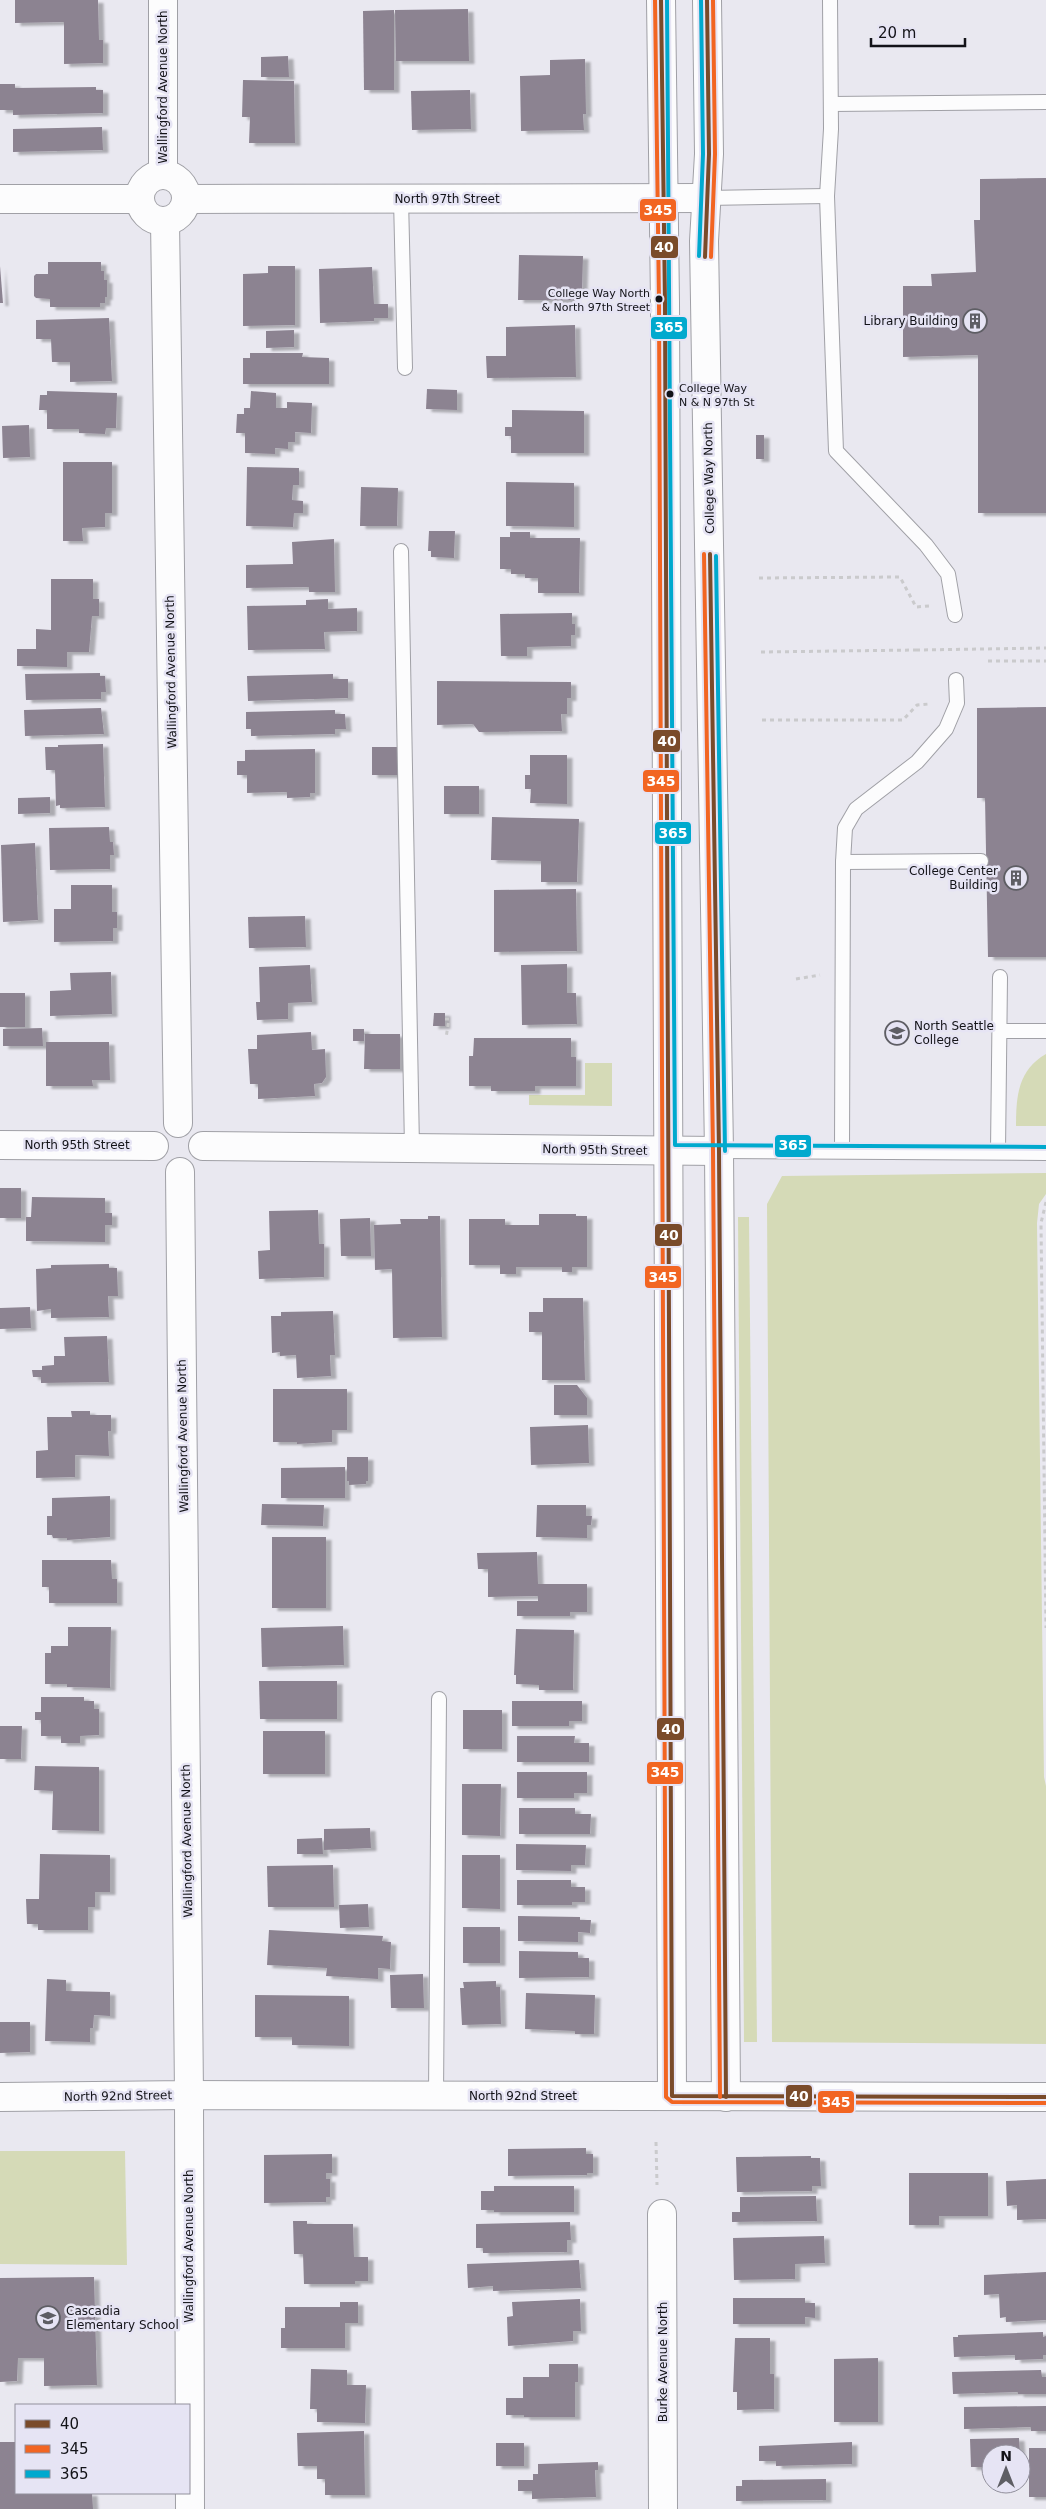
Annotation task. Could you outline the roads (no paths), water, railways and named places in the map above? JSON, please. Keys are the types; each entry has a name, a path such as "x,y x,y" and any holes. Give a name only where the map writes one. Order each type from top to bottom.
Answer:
{"street":[{"name":"Wallingford Avenue North","path":"163,0 164,174"},
{"path":"661,0 664,198 672,2096"},
{"name":"College Way North","path":"707,0 710,154 704,241 719,1151 726,2097"},
{"path":"164,174 182,184 187,199 179,214 165,221 152,218 147,214 142,208 140,199 140,194 147,181 164,174"},
{"name":"North 97th Street","path":"187,199 706,198"},
{"path":"0,199 140,199"},
{"name":"Wallingford Avenue North","path":"165,221 178,1123"},
{"path":"178,1123 194,1128 199,1134 203,1146 201,1159 196,1165 180,1172 161,1164 156,1158 154,1146 157,1135 162,1129 178,1123"},
{"name":"North 95th Street","path":"0,1145 154,1146"},
{"name":"North 95th Street","path":"203,1146 719,1151"},
{"name":"Wallingford Avenue North","path":"180,1172 189,2095 190,2404"},
{"name":"North 92nd Street","path":"0,2097 189,2095 1046,2098"},
{"name":"Burke Avenue North","path":"662,2214 663,2509"},
{"name":"Wallingford Avenue North","path":"190,2494 190,2509"}],"lane":[{"path":"830,0 831,104 827,196 836,451 926,545 948,574 955,615"},
{"path":"831,104 1046,102"},
{"path":"706,198 827,196"},
{"path":"401,199 405,368"},
{"path":"401,550 412,1148"},
{"path":"842,1151 843,862 845,828 856,809 917,762 946,729 957,703 956,680"},
{"path":"843,862 981,861"},
{"path":"998,1151 1000,977"},
{"path":"1000,1031 1046,1031"},
{"name":"North 95th Street","path":"719,1151 998,1151 1046,1153"},
{"path":"436,2096 439,1699"}],"place":[{"name":"College Way North & North 97th Street","path":"659,299"},
{"name":"Library Building","path":"975,321"},
{"name":"College Way N & N 97th St","path":"670,394"},
{"name":"College Center Building","path":"1016,878"},
{"name":"North Seattle College","path":"897,1033"},
{"name":"Cascadia Elementary School","path":"48,2318"}]}
